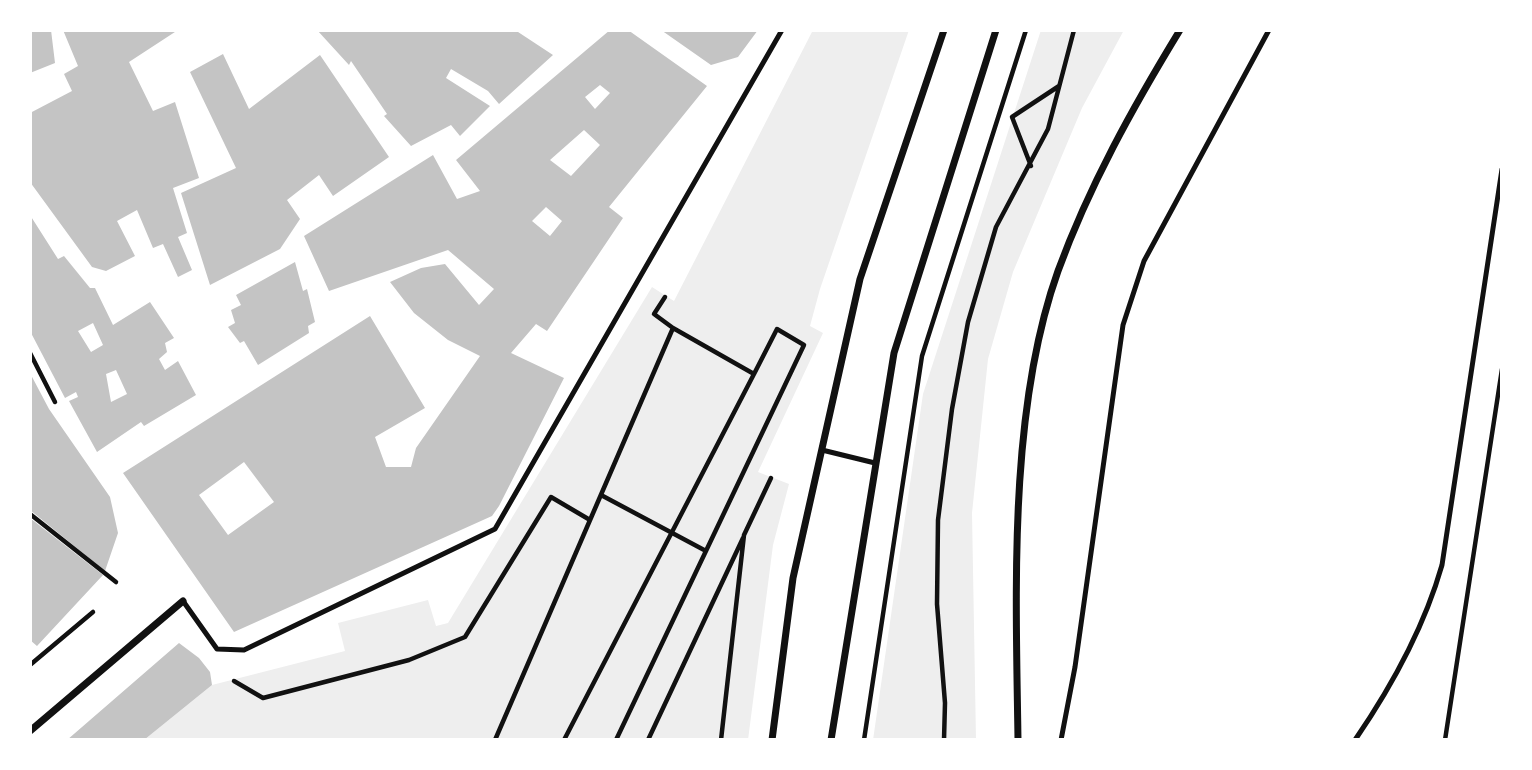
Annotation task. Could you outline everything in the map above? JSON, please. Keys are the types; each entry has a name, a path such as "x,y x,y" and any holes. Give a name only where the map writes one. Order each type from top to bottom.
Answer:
{"street":[{"path":"772,740 793,578 860,279 944,30"},
{"path":"831,740 894,353 996,30"},
{"path":"1018,740 1016,607 1022,444 1042,330 1058,271 1126,118 1180,30"},
{"path":"30,731 183,601"}],"lane":[{"path":"183,601 217,649 244,650 495,529 782,30"},
{"path":"1061,740 1075,667 1123,325 1144,261 1269,30"},
{"path":"1355,740 1376,710 1430,608 1442,565 1502,169"},
{"path":"822,450 875,463"}],"path":[{"path":"863,740 922,356 1026,30"},
{"path":"944,740 945,703 937,604 938,534 952,409 968,322 996,227 1031,166 1048,129 1074,30"},
{"path":"1031,166 1012,117 1060,86"},
{"path":"664,297 654,314 673,328 754,374"},
{"path":"495,740 673,328"},
{"path":"564,740 777,329 804,345 616,740"},
{"path":"30,353 55,402"},
{"path":"1446,740 1502,369"},
{"path":"648,740 771,478"},
{"path":"601,495 706,551"},
{"path":"234,681 263,698 409,660 465,637 551,497 590,520"},
{"path":"30,513 116,582"},
{"path":"721,740 744,535"},
{"path":"30,664 93,612"}],"shaded area":[{"path":"813,30 909,30 820,289 810,326 823,333 758,472 789,484 773,545 748,740 144,740 212,685 345,651 338,623 428,600 436,626 448,623 652,287 674,301"},
{"path":"1041,30 1124,30 1082,108 1013,272 988,359 972,513 976,740 873,740 923,394"}],"building":[{"path":"30,30 51,30 55,63 30,73"},
{"path":"63,30 178,30 129,62 153,111 175,102 199,178 173,188 187,233 178,237 192,270 178,277 163,244 153,248 137,210 117,221 135,256 106,271 92,267 30,182 30,113 72,91 64,74 78,66"},
{"path":"317,30 515,30 553,55 499,104 488,91 451,69 446,78 490,106 460,136 451,125 411,146 384,116 387,114 351,61 349,65"},
{"path":"610,30 628,30 707,86 609,207 623,218 547,331 536,324 511,353 564,378 492,516 234,632 123,473 370,316 425,408 375,437 386,467 411,467 416,448 480,356 448,340 414,313 390,282 421,268 445,264 479,305 494,289 448,250 329,291 304,236 433,155 457,199 480,191 456,160","holes":["600,85 610,93 595,109 585,97","584,130 600,145 571,176 550,160","546,207 562,221 550,236 532,221","244,462 274,502 228,535 199,495"]},
{"path":"661,30 758,30 738,57 711,65"},
{"path":"223,54 249,109 320,55 389,157 333,196 319,175 287,200 300,219 280,249 210,285 181,193 236,168 190,72"},
{"path":"30,215 58,259 64,256 90,288 95,288 113,325 150,302 174,338 165,343 167,352 159,359 165,370 178,361 196,395 144,426 141,422 97,452 69,401 78,397 76,392 65,398 30,331","holes":["93,323 103,345 91,352 78,331","116,370 127,394 111,402 106,374"]},
{"path":"295,262 303,291 307,289 315,322 308,326 309,333 258,365 244,341 240,343 228,327 235,323 231,310 241,305 236,295"},
{"path":"30,373 49,409 110,497 118,533 105,571 30,510"},
{"path":"30,518 103,575 37,646 30,640"},
{"path":"179,643 199,658 210,672 212,685 144,740 67,740"}]}
